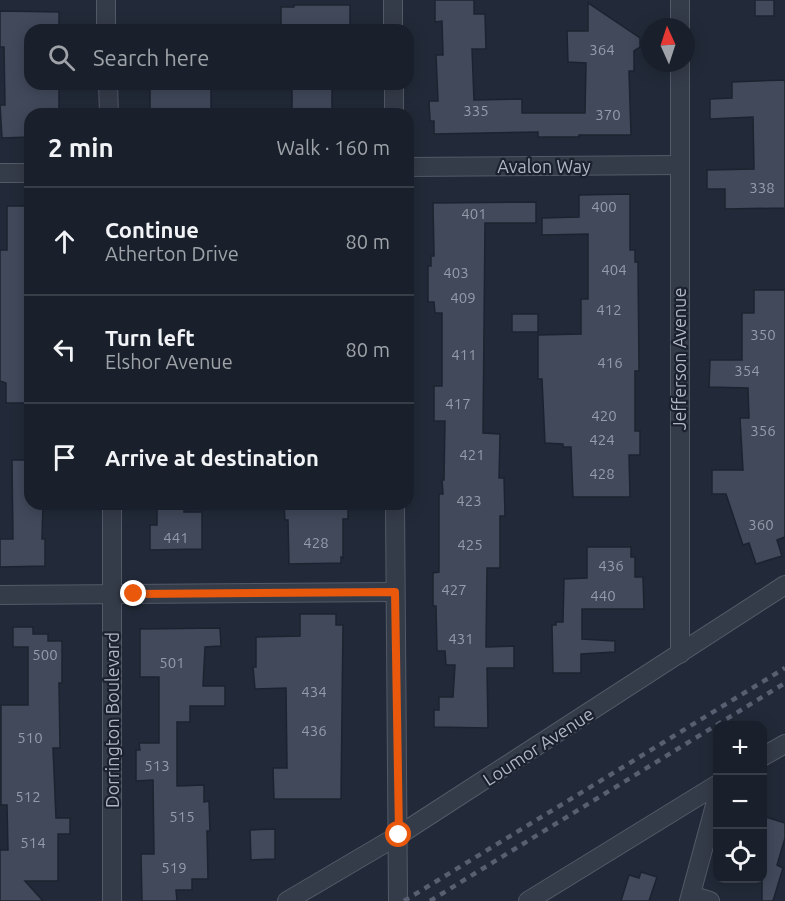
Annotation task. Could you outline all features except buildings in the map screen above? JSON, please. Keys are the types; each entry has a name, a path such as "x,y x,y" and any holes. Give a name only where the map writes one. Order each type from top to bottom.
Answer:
{"street":[{"path":"105,0 106,24"},
{"path":"393,0 393,24"},
{"path":"680,0 680,18"},
{"name":"Jefferson Avenue","path":"680,72 680,654"},
{"path":"108,90 109,108"},
{"path":"394,90 394,108"},
{"name":"Avalon Way","path":"414,167 679,165"},
{"path":"0,173 24,173"},
{"name":"Dorrington Boulevard","path":"112,510 112,901"},
{"path":"395,510 398,901"},
{"name":"Loumor Avenue","path":"287,901 399,835 785,585"},
{"path":"0,595 395,592"},
{"path":"767,754 785,744"},
{"path":"528,901 713,785"},
{"path":"710,901 690,898 713,809"}],"railway":[{"path":"404,901 785,668"},
{"path":"430,901 785,683"}],"route":[{"path":"134,594 395,592 399,835"}]}
